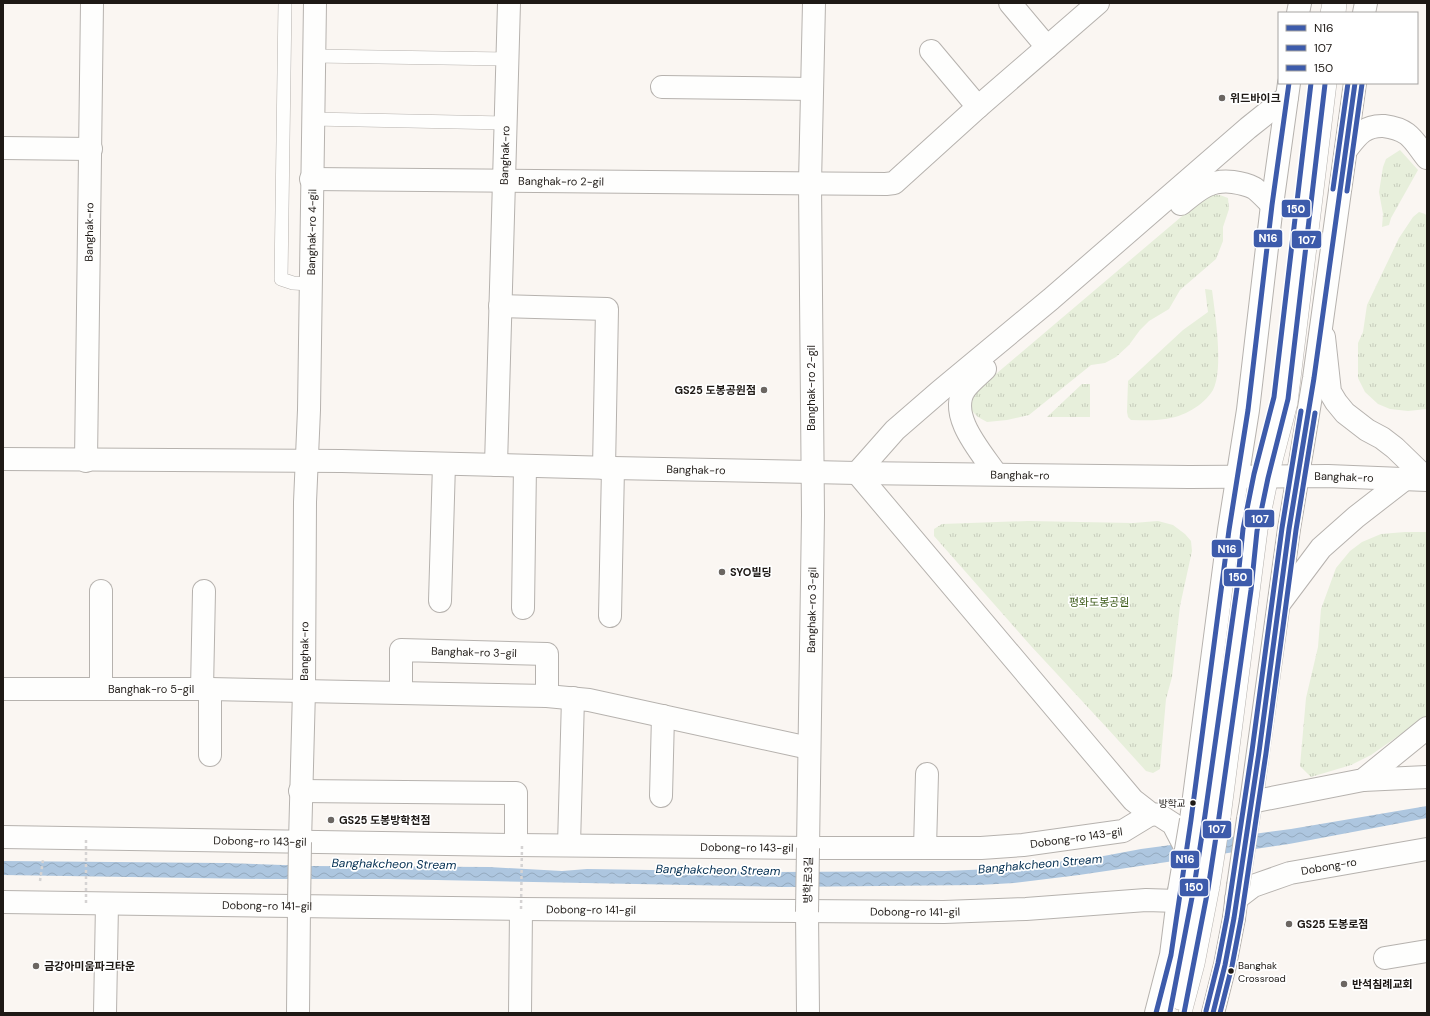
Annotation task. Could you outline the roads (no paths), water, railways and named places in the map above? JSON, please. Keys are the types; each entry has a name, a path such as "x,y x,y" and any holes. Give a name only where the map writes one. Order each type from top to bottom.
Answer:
{"street":[{"name":"Banghak-ro","path":"86,461 92,3"},
{"name":"Banghak-ro 4-gil","path":"307,461 315,3"},
{"name":"Banghak-ro","path":"496,465 509,3"},
{"name":"Banghak-ro 2-gil","path":"812,472 810,183 814,3"},
{"path":"1010,3 1047,47"},
{"path":"810,183 894,183 978,107 1098,3"},
{"path":"931,51 978,107"},
{"path":"1213,1013 1225,965 1250,810 1289,529 1322,320 1355,84"},
{"path":"662,87 812,89"},
{"path":"1156,1013 1171,955 1178,896 1191,820 1229,530 1248,410 1272,205 1288,90"},
{"path":"1186,849 1173,824 1160,815 1151,814 1133,800 857,473 896,430 940,391 1051,299 1248,128 1288,90"},
{"path":"1346,150 1356,137 1365,130 1371,127 1386,126 1395,128 1408,135 1427,158"},
{"path":"3,148 91,150"},
{"name":"Banghak-ro 2-gil","path":"311,179 810,183"},
{"path":"996,474 967,430 961,416 960,402 964,390 986,368 1197,191 1214,182 1223,181 1240,183 1252,188 1272,205"},
{"path":"500,306 607,309 610,616"},
{"path":"1322,320 1330,392 1336,402 1345,413 1367,430 1382,438 1395,448 1427,479"},
{"name":"Banghak-ro","path":"3,459 86,461 307,461 857,473 1238,477 1298,476 1427,479"},
{"name":"Banghak-ro","path":"298,1013 300,791 304,690 305,502 307,461"},
{"path":"440,601 444,464"},
{"path":"522,608 525,466"},
{"name":"Banghak-ro 3-gil","path":"808,848 812,472"},
{"path":"1279,604 1321,548 1356,516 1405,478"},
{"name":"Banghak-ro 5-gil","path":"101,591 101,690"},
{"name":"Banghak-ro 5-gil","path":"204,591 206,689"},
{"name":"Banghak-ro 3-gil","path":"401,692 401,650 455,651 547,654 547,696"},
{"name":"Banghak-ro 5-gil","path":"3,689 304,690"},
{"path":"206,689 210,755"},
{"path":"304,690 547,696 573,698 589,700 809,748"},
{"path":"569,845 573,698"},
{"path":"662,796 663,716"},
{"path":"1363,780 1427,728"},
{"path":"925,848 927,774"},
{"path":"1250,810 1287,796 1363,780 1427,777"},
{"path":"300,791 516,793 519,845"},
{"name":"Dobong-ro 143-gil","path":"3,837 519,845 980,848 1016,846 1123,831 1151,814"},
{"name":"방학로3길","path":"807,912 808,848"},
{"name":"Dobong-ro","path":"1236,901 1253,886 1290,873 1427,849"},
{"name":"Dobong-ro 141-gil","path":"3,902 521,909 944,912 1026,909 1146,900 1178,896"},
{"path":"105,1013 107,904"},
{"path":"520,1013 521,909"},
{"path":"807,912 808,1013"},
{"path":"1385,958 1427,951"}],"lane":[{"path":"285,3 281,279 293,283 310,284"},
{"path":"314,56 507,59"},
{"path":"1185,1013 1198,964 1207,888 1261,530 1267,476 1281,398 1318,84"},
{"path":"1267,476 1291,403 1330,84"},
{"path":"312,119 505,123"},
{"path":"1176,1013 1207,888"}],"water":[{"name":"Banghakcheon Stream","path":"1427,806 1427,818 1289,844 1079,875 1014,883 979,885 784,887 387,879 264,879 3,875 3,861 489,867 562,871 587,869 774,872 946,871 991,869 1093,858 1141,849 1291,829"}],"place":[{"name":"위드바이크","path":"1222,98"},
{"name":"GS25 도봉공원점","path":"764,390"},
{"name":"SYO빌딩","path":"722,572"},
{"name":"방학교","path":"1193,803"},
{"name":"GS25 도봉방학천점","path":"331,820"},
{"name":"GS25 도봉로점","path":"1289,924"},
{"name":"금강아미움파크타운","path":"36,966"},
{"name":"Banghak Crossroad","path":"1231,971"},
{"name":"반석침례교회","path":"1344,984"}],"park label":[{"name":"평화도봉공원","path":"1099,602"}]}
